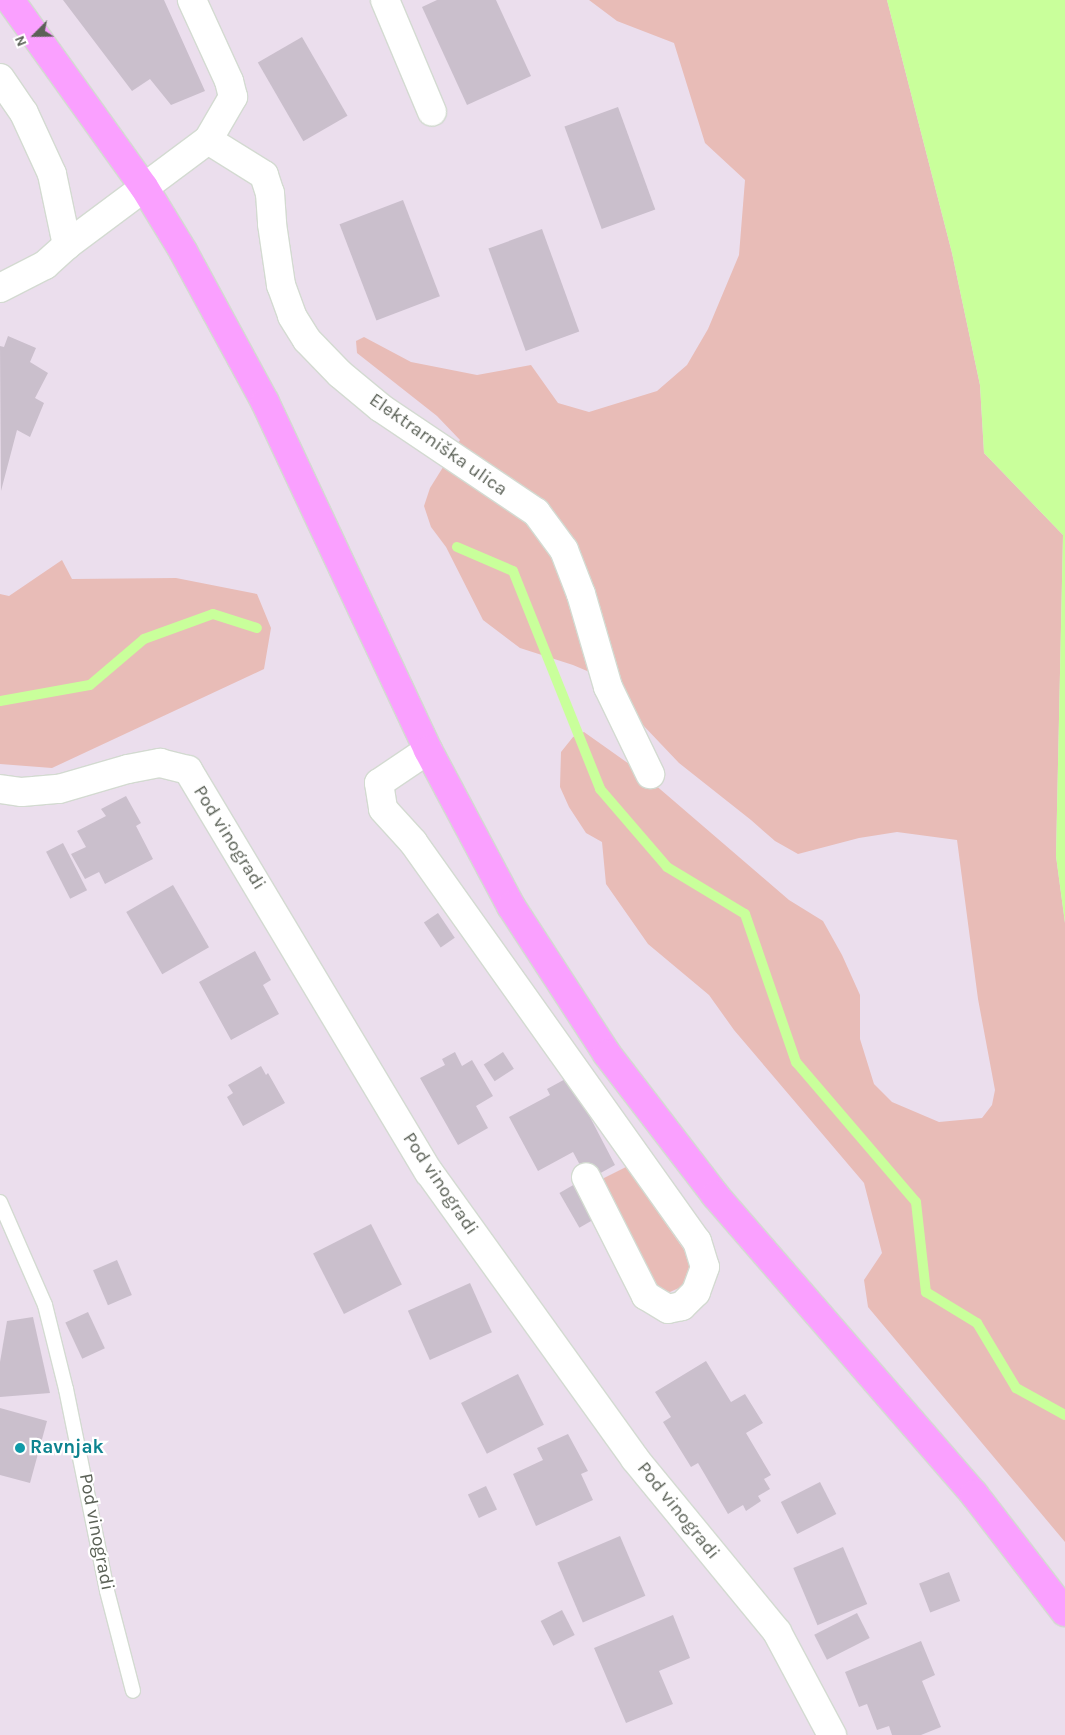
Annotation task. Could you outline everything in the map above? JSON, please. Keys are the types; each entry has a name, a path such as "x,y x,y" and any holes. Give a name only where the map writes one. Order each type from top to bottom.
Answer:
{"main road":[{"path":"10,0 144,187 188,259 265,402 428,750 511,906 607,1054 716,1195 974,1494 1065,1612"}],"street":[{"path":"0,288 45,265 67,245 208,140 233,97 230,81 192,0"},
{"path":"385,0 432,112"},
{"path":"0,78 24,113 52,174 67,245"},
{"name":"Elektrarniška ulica","path":"208,140 264,175 270,192 272,224 281,285 292,316 307,340 340,374 381,408 536,512 564,550 580,594 608,687 650,774"},
{"path":"428,750 379,783 383,809 413,842 697,1241 705,1267 696,1292 682,1306 668,1309 646,1296 586,1178"},
{"name":"Pod vinogradi","path":"0,789 22,792 59,789 128,769 160,762 188,770 429,1172 635,1458 777,1632 832,1735"}],"lane":[{"name":"Pod vinogradi","path":"0,1202 45,1305 66,1389 107,1591 133,1691"}],"shaded area":[{"path":"589,0 887,0 952,253 980,385 984,453 1063,535 1056,856 1065,923 1065,1542 868,1307 864,1280 882,1253 864,1183 734,1030 709,995 648,944 606,884 602,842 586,833 569,807 560,787 561,752 573,737 584,732 639,771 789,900 823,921 842,955 860,995 860,1039 874,1084 892,1102 939,1122 982,1118 992,1105 995,1090 978,999 957,840 897,832 859,838 798,854 775,841 679,763 641,723 620,685 573,665 520,648 483,620 446,547 431,527 424,506 430,488 460,440 437,416 357,353 356,341 364,337 411,362 477,375 531,365 558,403 589,412 657,391 687,365 708,329 739,255 745,180 705,143 674,43 617,21"},
{"path":"887,0 1065,0 1065,923 1056,856 1063,535 984,453 980,385 952,253"},
{"path":"62,560 72,579 176,578 257,594 271,628 264,669 52,768 0,764 0,594 9,596"},
{"path":"626,1167 689,1257 692,1273 681,1287 670,1292 657,1289 596,1182"}],"building":[{"path":"63,0 164,0 205,91 171,105 150,79 132,91"},
{"path":"437,0 496,0 531,76 467,105 422,7"},
{"path":"302,37 348,116 303,141 258,62"},
{"path":"618,107 655,209 602,229 564,126"},
{"path":"403,200 440,296 376,321 340,224"},
{"path":"542,229 579,331 526,351 488,248"},
{"path":"8,336 36,348 30,362 48,373 35,398 44,403 30,437 17,430 1,491 0,346 4,347"},
{"path":"126,796 141,823 136,826 153,859 105,884 99,872 85,879 71,854 86,847 77,831 106,816 101,809"},
{"path":"63,843 87,890 70,899 46,852"},
{"path":"173,885 209,947 162,974 126,912"},
{"path":"438,913 455,938 441,947 424,923"},
{"path":"255,951 271,980 263,985 279,1014 231,1040 199,982"},
{"path":"455,1052 462,1066 472,1060 493,1096 476,1106 488,1128 458,1145 420,1078 445,1065 442,1059"},
{"path":"503,1052 514,1069 495,1081 484,1065"},
{"path":"261,1066 266,1075 268,1073 285,1103 243,1126 227,1097 233,1093 228,1085"},
{"path":"569,1077 615,1165 588,1180 573,1152 538,1171 509,1117 550,1095 547,1089"},
{"path":"575,1184 595,1219 579,1228 559,1193"},
{"path":"371,1224 402,1285 344,1314 313,1254"},
{"path":"117,1260 132,1295 108,1305 93,1270"},
{"path":"470,1283 492,1332 430,1360 408,1311"},
{"path":"88,1312 105,1348 82,1359 65,1323"},
{"path":"33,1317 50,1393 0,1397 0,1362 7,1321"},
{"path":"706,1361 731,1402 745,1394 763,1423 746,1433 771,1475 764,1479 770,1489 758,1496 761,1501 746,1511 743,1505 728,1514 698,1463 691,1467 663,1422 671,1417 655,1392"},
{"path":"518,1374 544,1425 487,1454 461,1403"},
{"name":"Ravnjak","path":"0,1408 47,1421 30,1483 0,1475"},
{"path":"568,1434 588,1471 581,1474 593,1500 536,1526 513,1474 543,1460 537,1448"},
{"path":"820,1482 836,1514 797,1534 781,1502"},
{"path":"486,1486 497,1510 479,1518 468,1494"},
{"path":"620,1536 645,1596 583,1622 557,1563"},
{"path":"843,1547 867,1604 818,1625 793,1568"},
{"path":"949,1572 960,1601 930,1612 919,1583"},
{"path":"562,1610 575,1635 553,1646 541,1621"},
{"path":"857,1613 870,1638 827,1660 814,1635"},
{"path":"673,1615 690,1658 659,1671 673,1704 626,1723 594,1648"},
{"path":"921,1641 935,1675 922,1681 941,1727 921,1735 892,1735 889,1726 877,1730 867,1704 859,1707 845,1672"}],"waterway":[{"path":"457,547 513,571 600,789 667,867 745,914 796,1062 916,1202 926,1292 977,1323 1016,1388 1065,1415"},
{"path":"0,701 90,685 144,639 213,614 257,628"}],"place":[{"name":"Ravnjak","path":"20,1448"}]}
